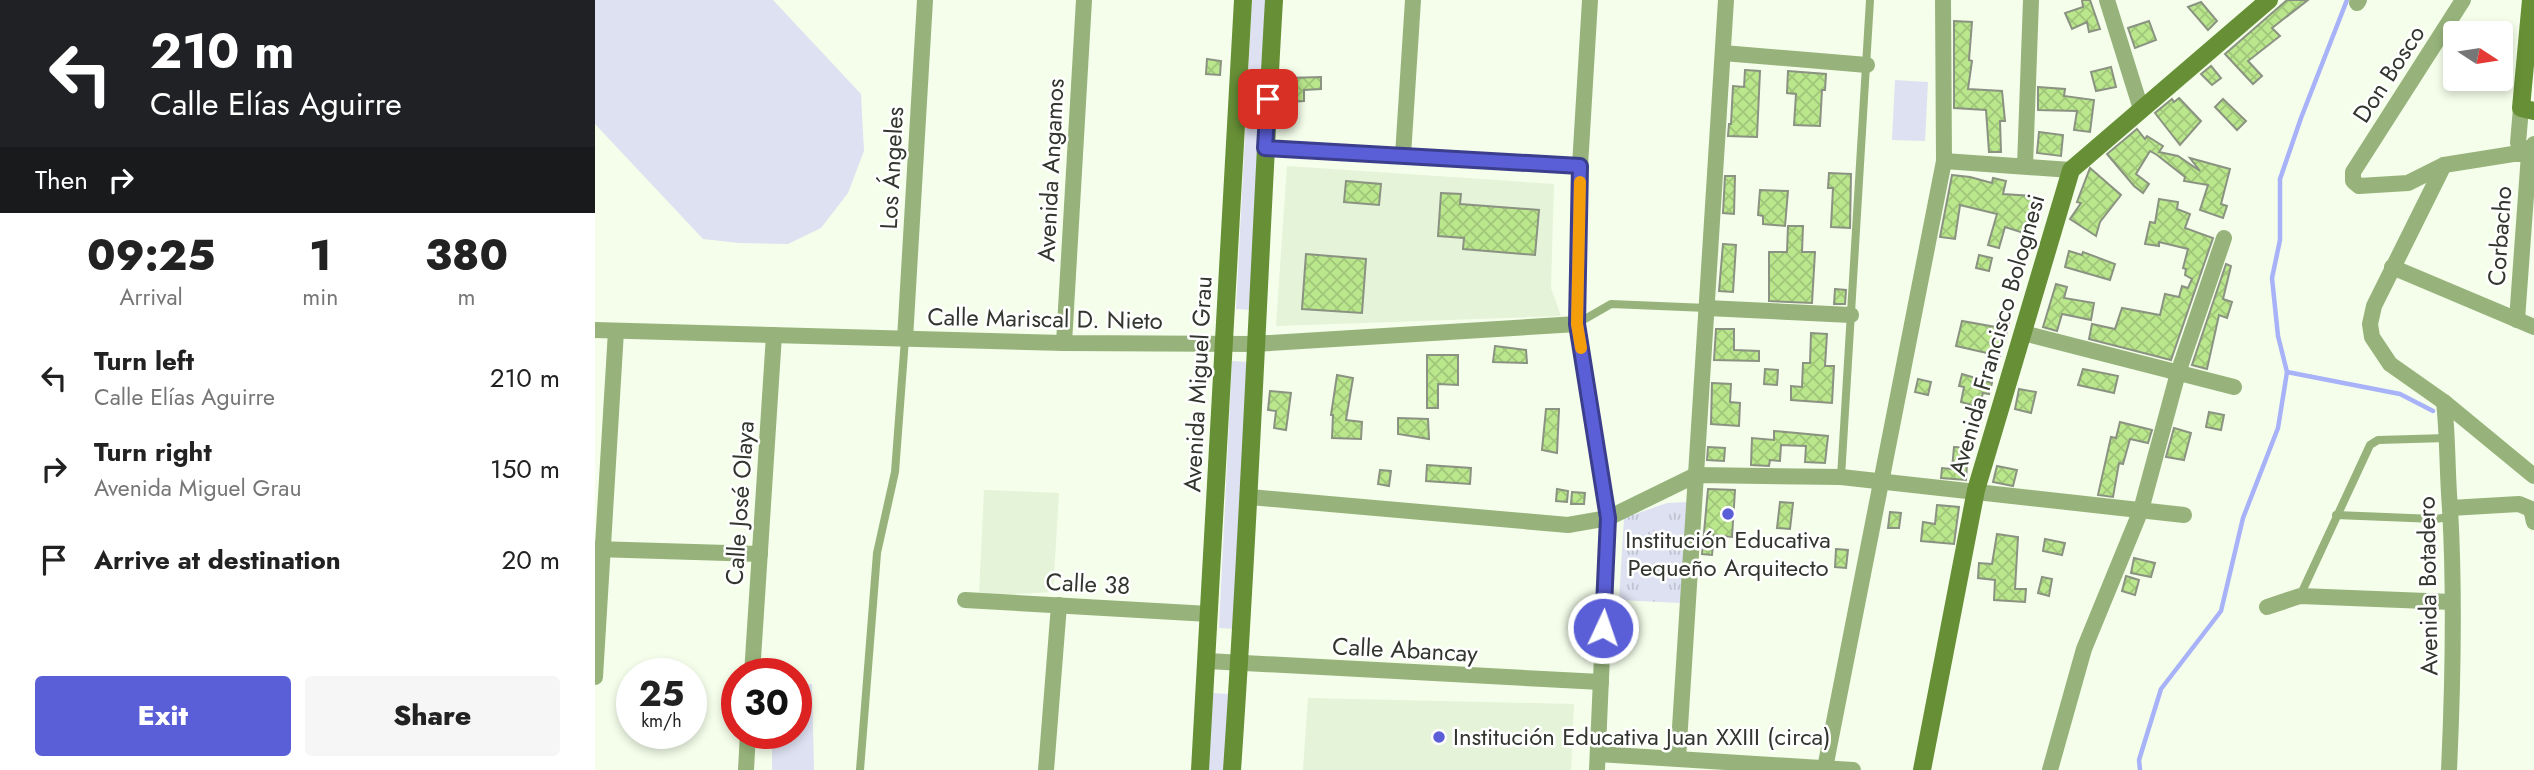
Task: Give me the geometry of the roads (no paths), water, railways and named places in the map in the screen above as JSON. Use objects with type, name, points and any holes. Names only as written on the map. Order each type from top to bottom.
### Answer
[{"type":"street","name":"Los Ángeles","points":[[905,339],[925,0]]},
{"type":"street","name":"Avenida Angamos","points":[[1064,343],[1084,0]]},
{"type":"street","name":"Avenida Miguel Grau","points":[[1200,770],[1243,0]]},
{"type":"street","points":[[1232,770],[1250,497],[1254,344],[1274,0]]},
{"type":"street","points":[[1403,155],[1413,0]]},
{"type":"street","points":[[1590,0],[1580,166],[1577,324],[1608,518],[1598,762],[1678,759],[1853,770]]},
{"type":"street","points":[[1678,759],[1726,0]]},
{"type":"street","points":[[1825,768],[1944,161],[1943,0]]},
{"type":"street","points":[[2025,166],[2031,0]]},
{"type":"street","points":[[2107,0],[2141,109]]},
{"type":"street","name":"Avenida Francisco Bolognesi","points":[[1922,770],[1976,490],[2071,170],[2269,0]]},
{"type":"street","name":"Don Bosco","points":[[2444,166],[2408,183],[2360,186],[2353,181],[2353,172],[2463,0]]},
{"type":"street","points":[[2531,0],[2527,110],[2518,143],[2531,149]]},
{"type":"street","points":[[1723,53],[1867,65]]},
{"type":"street","points":[[1265,148],[1580,166]]},
{"type":"street","points":[[2531,149],[2444,166],[2392,267],[2369,324],[2372,337],[2389,364],[2534,476]]},
{"type":"street","name":"Corbacho","points":[[2517,320],[2530,187],[2531,149]]},
{"type":"street","points":[[1944,161],[2071,170]]},
{"type":"street","points":[[2050,770],[2084,649],[2141,510],[2178,373],[2224,238]]},
{"type":"street","points":[[2392,267],[2534,327]]},
{"type":"street","points":[[1707,308],[1851,315]]},
{"type":"street","name":"Calle Mariscal D. Nieto","points":[[595,330],[1064,343],[1254,344],[1577,324]]},
{"type":"street","points":[[595,677],[599,549],[616,331]]},
{"type":"street","points":[[2023,333],[2234,387]]},
{"type":"street","name":"Calle José Olaya","points":[[753,658],[774,335]]},
{"type":"street","name":"Avenida Botadero","points":[[2444,404],[2450,513],[2453,674],[2449,770]]},
{"type":"street","points":[[1250,497],[1568,526],[1608,518],[1696,475],[1841,477],[2184,515]]},
{"type":"street","points":[[2450,513],[2519,504],[2531,509],[2534,522]]},
{"type":"street","points":[[599,549],[760,554]]},
{"type":"street","points":[[2267,607],[2300,596],[2452,602]]},
{"type":"street","name":"Calle 38","points":[[965,600],[1209,614]]},
{"type":"street","points":[[1046,770],[1059,605]]},
{"type":"street","name":"Calle Abancay","points":[[1207,661],[1601,682]]},
{"type":"street","points":[[746,770],[747,749]]},
{"type":"lane","points":[[1841,477],[1871,0]]},
{"type":"lane","points":[[1577,324],[1611,304],[1707,308]]},
{"type":"lane","points":[[860,770],[877,554],[895,472],[905,339]]},
{"type":"lane","points":[[2300,596],[2369,445],[2378,440],[2447,434]]},
{"type":"lane","points":[[2336,515],[2435,519],[2450,513]]},
{"type":"waterway","points":[[2140,770],[2139,760],[2161,689],[2221,611],[2243,518],[2278,428],[2287,372],[2278,336],[2272,278],[2280,240],[2280,179],[2347,0]]},
{"type":"waterway","points":[[2287,372],[2400,394],[2433,411]]},
{"type":"place","name":"Institución Educativa Pequeño Arquitecto","points":[[1728,514]]},
{"type":"place","name":"Institución Educativa Juan XXIII (circa)","points":[[1439,737]]}]
